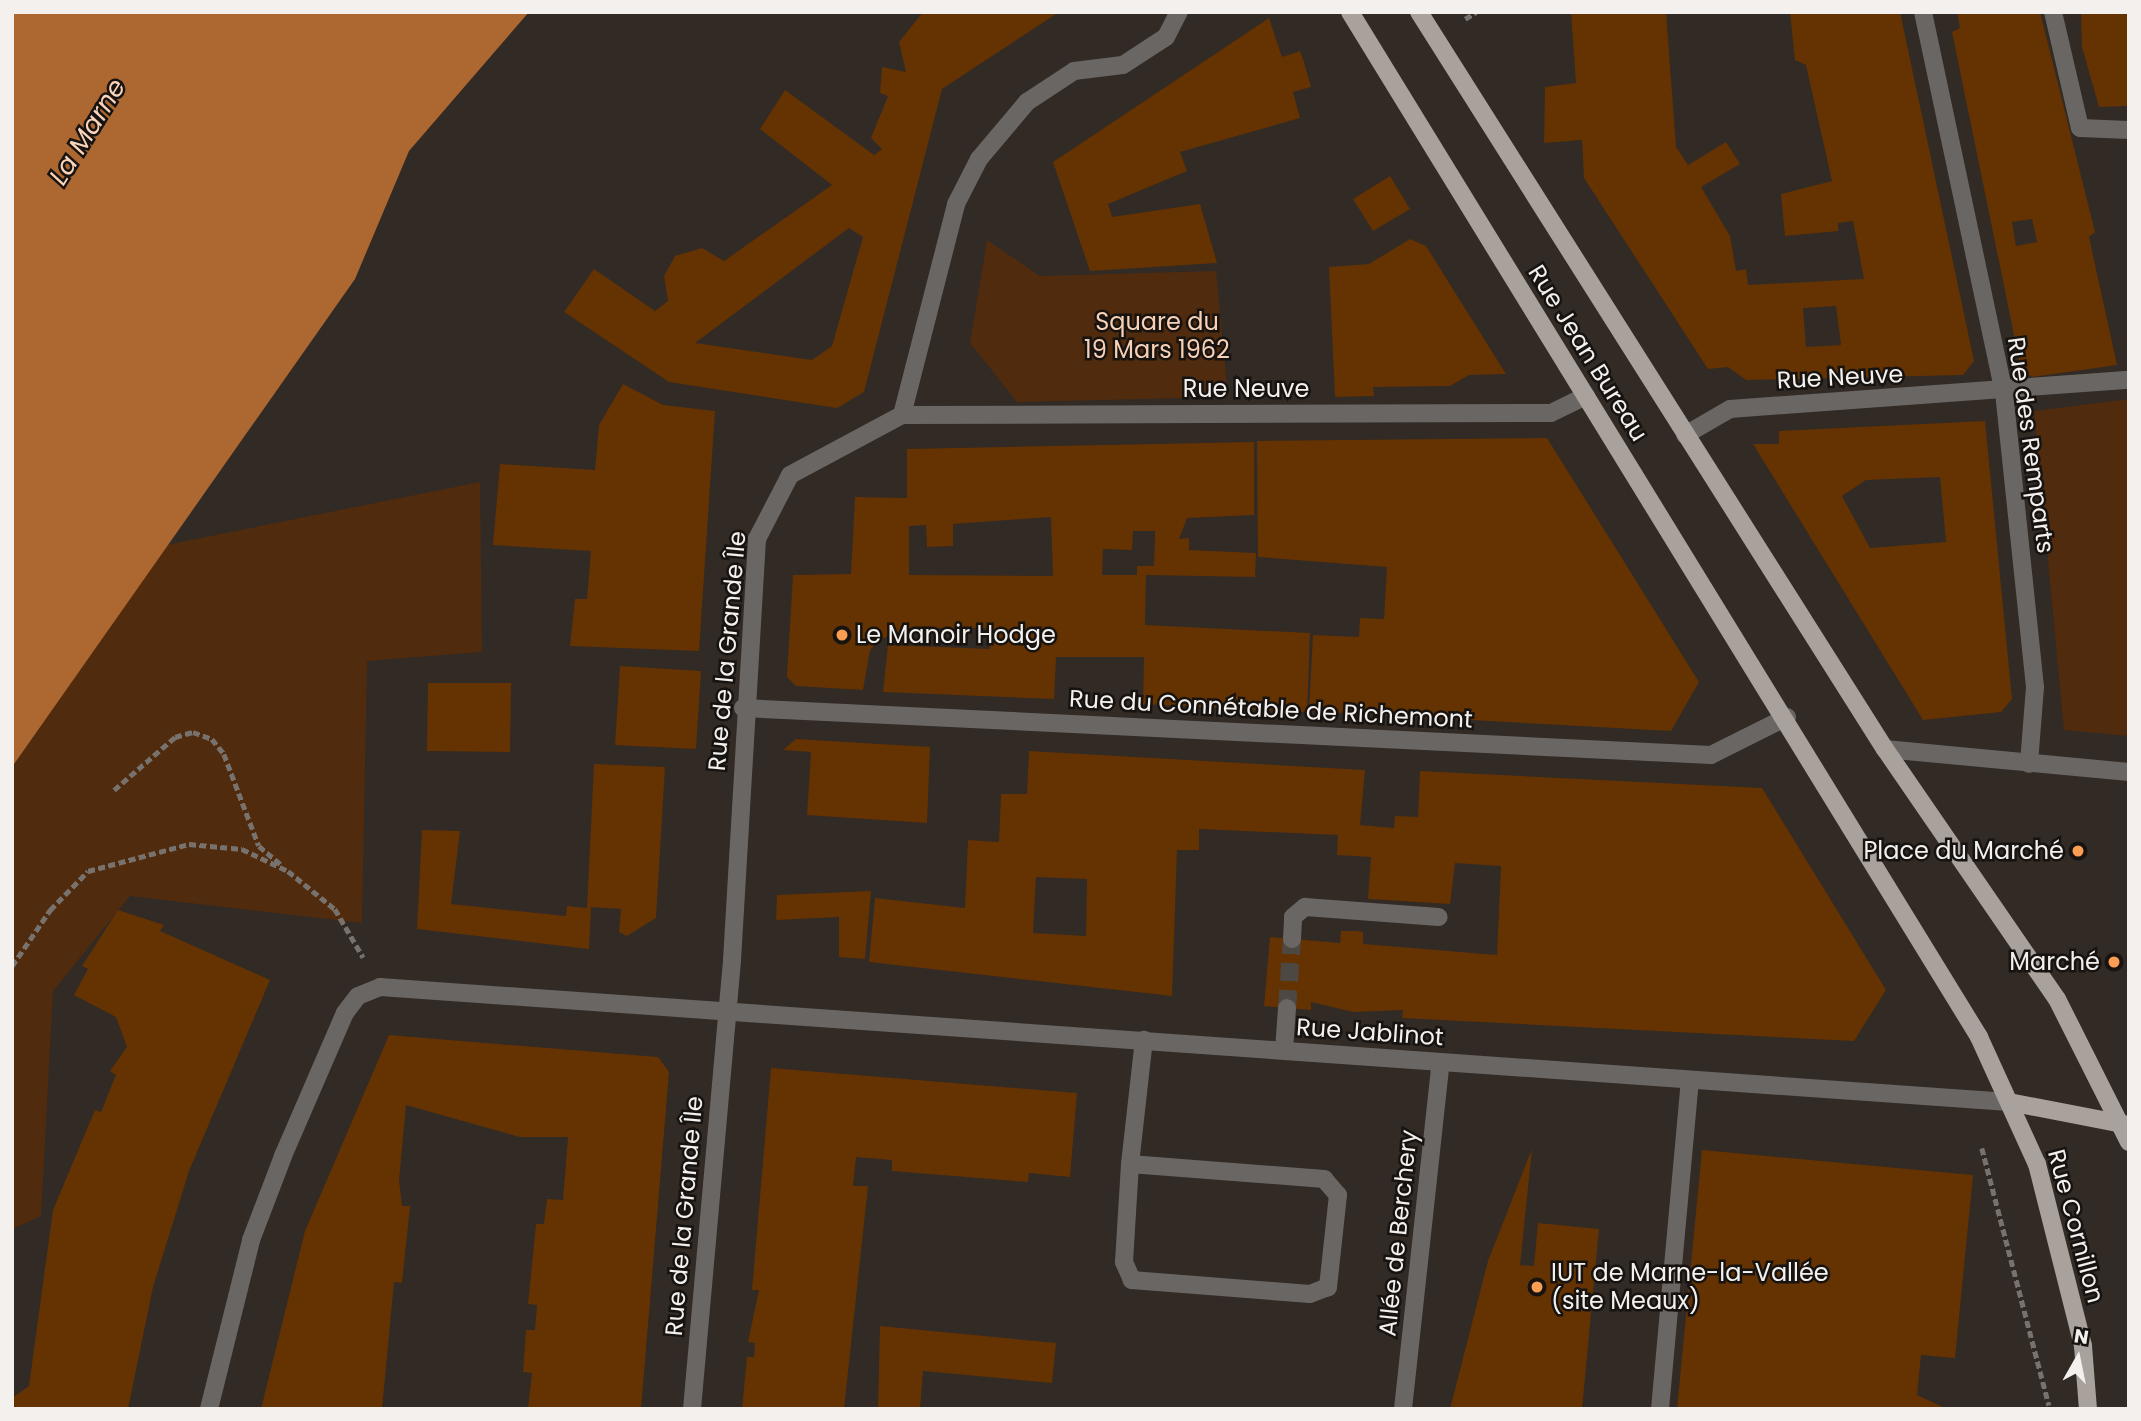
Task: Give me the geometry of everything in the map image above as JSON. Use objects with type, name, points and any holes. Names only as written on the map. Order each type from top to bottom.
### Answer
[{"type":"main road","name":"Rue Jean Bureau","points":[[1350,12],[1787,717],[1979,1037],[2009,1102]]},
{"type":"main road","points":[[1419,12],[1885,749],[2057,999],[2126,1125],[2129,1142]]},
{"type":"main road","points":[[2009,1102],[2126,1125]]},
{"type":"main road","name":"Rue Cornillon","points":[[2009,1102],[2037,1164],[2083,1346],[2088,1409]]},
{"type":"street","points":[[902,415],[956,204],[979,159],[1027,102],[1074,71],[1123,65],[1166,37],[1179,12]]},
{"type":"street","name":"Rue des Remparts","points":[[1923,12],[2004,392],[2035,687],[2029,764]]},
{"type":"street","points":[[2053,12],[2080,128],[2129,130]]},
{"type":"street","name":"Rue Neuve","points":[[1685,435],[1730,409],[2004,392],[2129,380]]},
{"type":"street","name":"Rue Neuve","points":[[902,415],[1551,413],[1586,396]]},
{"type":"street","name":"Rue de la Grande Île","points":[[692,1409],[727,1010],[743,708],[757,539],[769,507],[790,475],[902,415]]},
{"type":"street","name":"Rue du Connétable de Richemont","points":[[743,708],[1711,755],[1787,717]]},
{"type":"street","points":[[1885,749],[2129,772]]},
{"type":"street","points":[[1292,939],[1293,917],[1305,907],[1439,917]]},
{"type":"street","points":[[209,1409],[250,1240],[283,1156],[345,1013],[358,996],[380,986]]},
{"type":"street","name":"Rue Jablinot","points":[[380,986],[2009,1102]]},
{"type":"street","points":[[1284,1050],[1287,1008]]},
{"type":"street","points":[[1130,1164],[1324,1179],[1338,1195],[1328,1287],[1310,1294],[1132,1280],[1124,1262],[1130,1164],[1144,1040]]},
{"type":"street","name":"Allée de Berchery","points":[[1403,1409],[1441,1062]]},
{"type":"street","points":[[1660,1409],[1690,1080]]},
{"type":"path","points":[[114,790],[175,737],[193,732],[212,739],[224,754],[259,846],[335,909],[380,986]]},
{"type":"path","points":[[12,967],[50,910],[88,871],[189,844],[242,849],[288,870]]},
{"type":"path","points":[[1982,1148],[2050,1409]]},
{"type":"green space","name":"Square du 19 Mars 1962","points":[[987,240],[1040,276],[1216,271],[1228,397],[1017,402],[970,343]]},
{"type":"green space","points":[[2129,399],[2129,736],[2064,730],[2034,411]]},
{"type":"green space","points":[[480,482],[482,652],[367,661],[362,923],[130,896],[53,991],[41,1216],[12,1229],[12,767],[166,545]]},
{"type":"water","name":"La Marne","points":[[12,12],[529,12],[409,151],[355,279],[12,767]]},
{"type":"building","points":[[923,12],[1059,12],[942,89],[864,392],[837,408],[669,382],[564,312],[594,269],[655,311],[668,301],[664,276],[675,256],[702,248],[724,261],[832,185],[760,129],[785,90],[874,155],[882,149],[871,138],[888,96],[880,93],[882,67],[906,72],[899,42]],"holes":[[[849,228],[863,237],[832,346],[812,360],[695,343]]]},
{"type":"building","points":[[1571,12],[1666,12],[1676,147],[1688,165],[1726,142],[1740,164],[1701,187],[1730,236],[1736,271],[1746,269],[1748,285],[1864,279],[1853,221],[1838,223],[1838,231],[1785,236],[1781,194],[1832,181],[1806,65],[1795,60],[1790,12],[1900,12],[1974,361],[1963,375],[1746,380],[1728,367],[1708,369],[1584,178],[1582,140],[1544,143],[1545,87],[1576,83]],"holes":[[[1836,306],[1841,345],[1806,347],[1803,308]]]},
{"type":"building","points":[[1957,12],[2040,12],[2095,232],[2089,237],[2117,365],[2032,377],[2021,369],[1952,32],[1960,28]],"holes":[[[2032,219],[2037,242],[2016,246],[2012,222]]]},
{"type":"building","points":[[2081,12],[2129,12],[2129,106],[2099,107],[2082,47]]},
{"type":"building","points":[[1269,18],[1282,57],[1300,51],[1304,62],[1311,87],[1293,92],[1300,118],[1180,152],[1187,171],[1108,204],[1112,217],[1200,204],[1217,263],[1090,271],[1053,162]]},
{"type":"building","points":[[1390,176],[1410,209],[1373,231],[1353,199]]},
{"type":"building","points":[[1410,239],[1426,246],[1506,374],[1469,375],[1450,386],[1373,387],[1374,396],[1335,397],[1329,267],[1369,264]]},
{"type":"building","points":[[623,384],[663,405],[715,411],[699,651],[570,646],[575,599],[587,599],[591,551],[493,545],[500,464],[595,470],[599,425]]},
{"type":"building","points":[[1985,421],[2012,699],[2001,712],[1923,720],[1753,444],[1779,444],[1779,431]],"holes":[[[1940,477],[1946,542],[1870,548],[1842,496],[1866,480]]]},
{"type":"building","points":[[1547,438],[1699,682],[1671,731],[1309,711],[1313,635],[1359,637],[1360,618],[1384,619],[1387,567],[1258,557],[1257,441]]},
{"type":"building","points":[[1254,442],[1254,515],[1187,518],[1179,539],[1189,538],[1189,550],[1256,553],[1255,577],[1146,575],[1145,625],[1310,633],[1307,712],[1143,704],[1144,657],[1056,657],[1054,699],[883,692],[888,645],[990,649],[989,628],[909,628],[879,640],[870,650],[863,690],[796,686],[787,677],[793,575],[851,574],[855,497],[907,498],[907,449]],"holes":[[[1051,517],[1053,576],[909,575],[909,526],[926,525],[927,547],[953,546],[953,524]],[[1133,531],[1155,531],[1154,566],[1137,566],[1137,575],[1102,575],[1103,549],[1132,550]]]},
{"type":"building","points":[[620,666],[701,671],[696,749],[615,745]]},
{"type":"building","points":[[428,683],[511,683],[510,752],[427,751]]},
{"type":"building","points":[[796,739],[930,747],[927,823],[807,815],[811,752],[783,750]]},
{"type":"building","points":[[1029,751],[1365,770],[1360,825],[1394,828],[1395,816],[1418,817],[1420,771],[1762,788],[1886,990],[1854,1041],[1402,1018],[1403,1010],[1353,1012],[1311,1002],[1311,1010],[1264,1006],[1270,937],[1340,943],[1341,931],[1356,931],[1363,932],[1363,944],[1497,955],[1501,866],[1455,863],[1450,904],[1368,899],[1371,857],[1337,855],[1338,835],[1199,829],[1199,850],[1177,850],[1172,996],[869,962],[875,898],[965,908],[968,840],[999,842],[1001,794],[1027,794]],"holes":[[[1036,877],[1087,879],[1086,936],[1033,933]]]},
{"type":"building","points":[[594,764],[665,767],[656,918],[627,936],[619,932],[621,909],[591,907],[589,949],[417,929],[422,830],[460,831],[451,904],[566,916],[567,906],[587,908]]},
{"type":"building","points":[[871,891],[865,959],[839,957],[839,917],[776,920],[777,895]]},
{"type":"building","points":[[118,910],[164,925],[160,931],[270,980],[189,1171],[153,1287],[128,1409],[12,1409],[12,1398],[29,1386],[53,1210],[95,1110],[101,1112],[116,1075],[110,1071],[127,1047],[116,1017],[74,995],[88,969],[82,966]]},
{"type":"building","points":[[389,1035],[658,1057],[669,1072],[641,1409],[528,1409],[532,1373],[523,1372],[526,1330],[535,1330],[537,1305],[528,1304],[536,1224],[544,1224],[547,1199],[563,1200],[568,1137],[520,1137],[406,1105],[399,1180],[402,1206],[410,1206],[402,1283],[394,1282],[382,1409],[261,1409],[305,1231]]},
{"type":"building","points":[[771,1068],[1077,1093],[1070,1177],[1029,1173],[1028,1182],[892,1171],[892,1160],[856,1157],[853,1186],[868,1186],[844,1409],[742,1409],[747,1357],[754,1357],[755,1343],[748,1342],[759,1290],[752,1290]]},
{"type":"building","name":"IUT de Marne-la-Vallée (site Meaux)","points":[[1532,1149],[1520,1265],[1534,1266],[1538,1223],[1599,1229],[1582,1409],[1450,1409],[1488,1261]]},
{"type":"building","points":[[1702,1150],[1973,1175],[1955,1358],[1921,1355],[1917,1395],[1947,1409],[1677,1409]]},
{"type":"building","points":[[880,1326],[1056,1343],[1052,1383],[923,1371],[920,1409],[878,1409]]},
{"type":"tunnel","points":[[1287,1008],[1292,939]]},
{"type":"place","name":"Le Manoir Hodge","points":[[842,635]]},
{"type":"place","name":"Place du Marché","points":[[2078,851]]},
{"type":"place","name":"Marché","points":[[2114,962]]},
{"type":"place","name":"IUT de Marne-la-Vallée (site Meaux)","points":[[1537,1287]]}]
